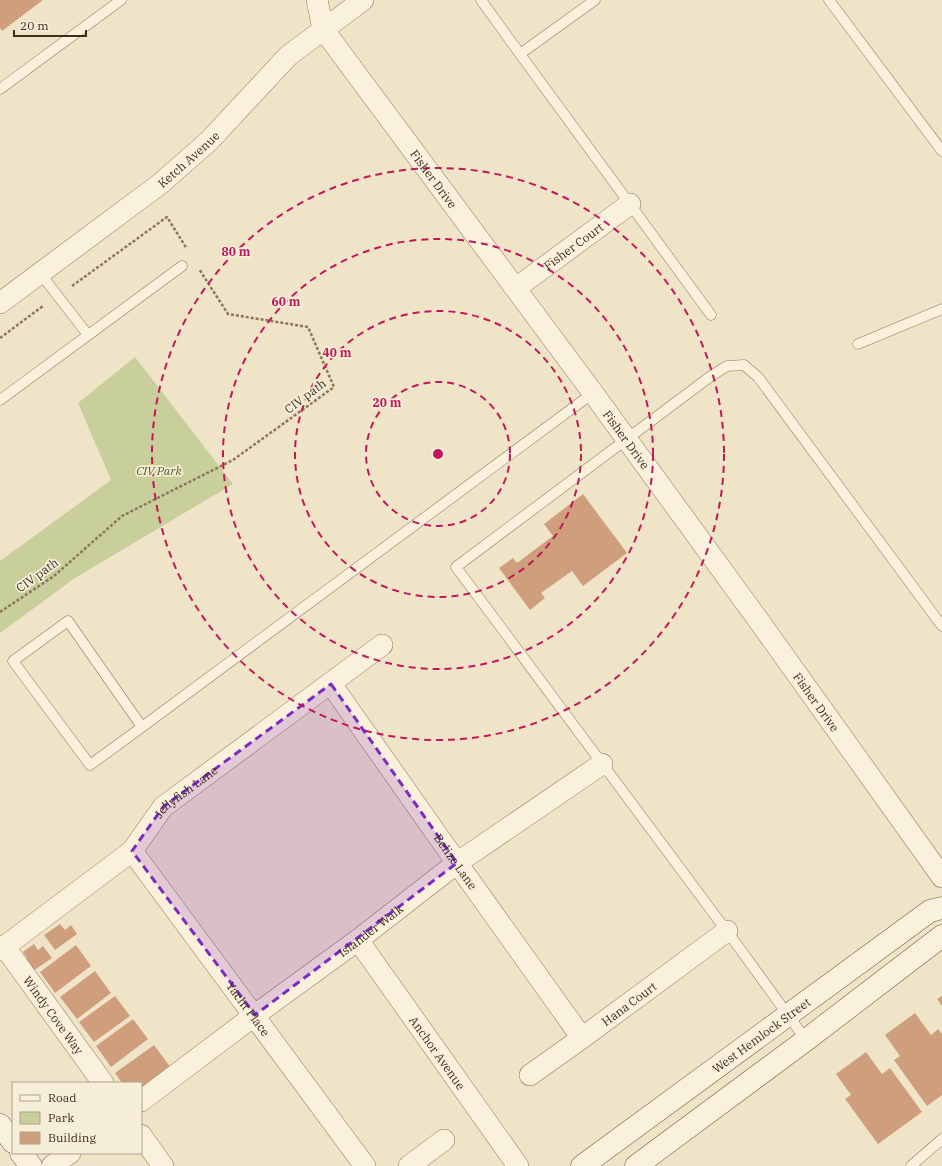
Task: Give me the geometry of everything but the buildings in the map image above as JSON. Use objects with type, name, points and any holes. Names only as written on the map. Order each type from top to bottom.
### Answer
[{"type":"street","name":"Fisher Drive","points":[[317,0],[323,29],[627,439],[942,877]]},
{"type":"street","name":"Ketch Avenue","points":[[0,303],[160,184],[209,141],[288,56],[363,0]]},
{"type":"street","name":"Fisher Court","points":[[516,288],[630,204]]},
{"type":"street","name":"Jellyfish Lane","points":[[2,948],[132,851],[163,807],[382,645]]},
{"type":"street","name":"Belize Lane","points":[[331,684],[456,863],[582,1038]]},
{"type":"street","name":"Islander Walk","points":[[142,1100],[254,1015],[358,940],[456,863],[602,764]]},
{"type":"street","name":"Yacht Place","points":[[132,851],[365,1166]]},
{"type":"street","name":"West Hemlock Street","points":[[582,1166],[930,911],[942,908]]},
{"type":"street","name":"Hana Court","points":[[530,1075],[727,931]]},
{"type":"street","points":[[636,1166],[806,1040],[942,936]]},
{"type":"street","name":"Anchor Avenue","points":[[358,940],[518,1166]]},
{"type":"street","name":"Windy Cove Way","points":[[2,948],[102,1082]]},
{"type":"street","points":[[0,1124],[12,1141]]},
{"type":"street","points":[[142,1136],[164,1166]]},
{"type":"street","points":[[409,1166],[444,1140]]},
{"type":"street","points":[[22,1154],[31,1166]]},
{"type":"street","points":[[52,1166],[69,1154]]},
{"type":"lane","points":[[0,90],[121,0]]},
{"type":"lane","points":[[481,0],[711,315]]},
{"type":"lane","points":[[520,54],[595,0]]},
{"type":"lane","points":[[830,0],[942,151]]},
{"type":"lane","points":[[0,400],[182,266]]},
{"type":"lane","points":[[40,273],[88,335]]},
{"type":"lane","points":[[858,344],[942,309]]},
{"type":"lane","points":[[806,1040],[727,931],[456,567],[705,381],[727,366],[744,365],[758,377],[942,626]]},
{"type":"lane","points":[[142,726],[68,621],[13,661],[90,766],[593,393]]},
{"type":"lane","points":[[911,1166],[942,1139]]},
{"type":"path","points":[[0,338],[167,217],[187,250]]},
{"type":"path","name":"CIV path","points":[[0,612],[54,576],[122,516],[233,460],[334,387],[308,327],[228,314],[195,263]]},
{"type":"highlighted area","points":[[331,684],[457,863],[255,1015],[132,851],[163,807]]},
{"type":"green space","name":"CIV Park","points":[[135,357],[233,484],[75,578],[0,633],[0,561],[111,480],[78,403]]}]
